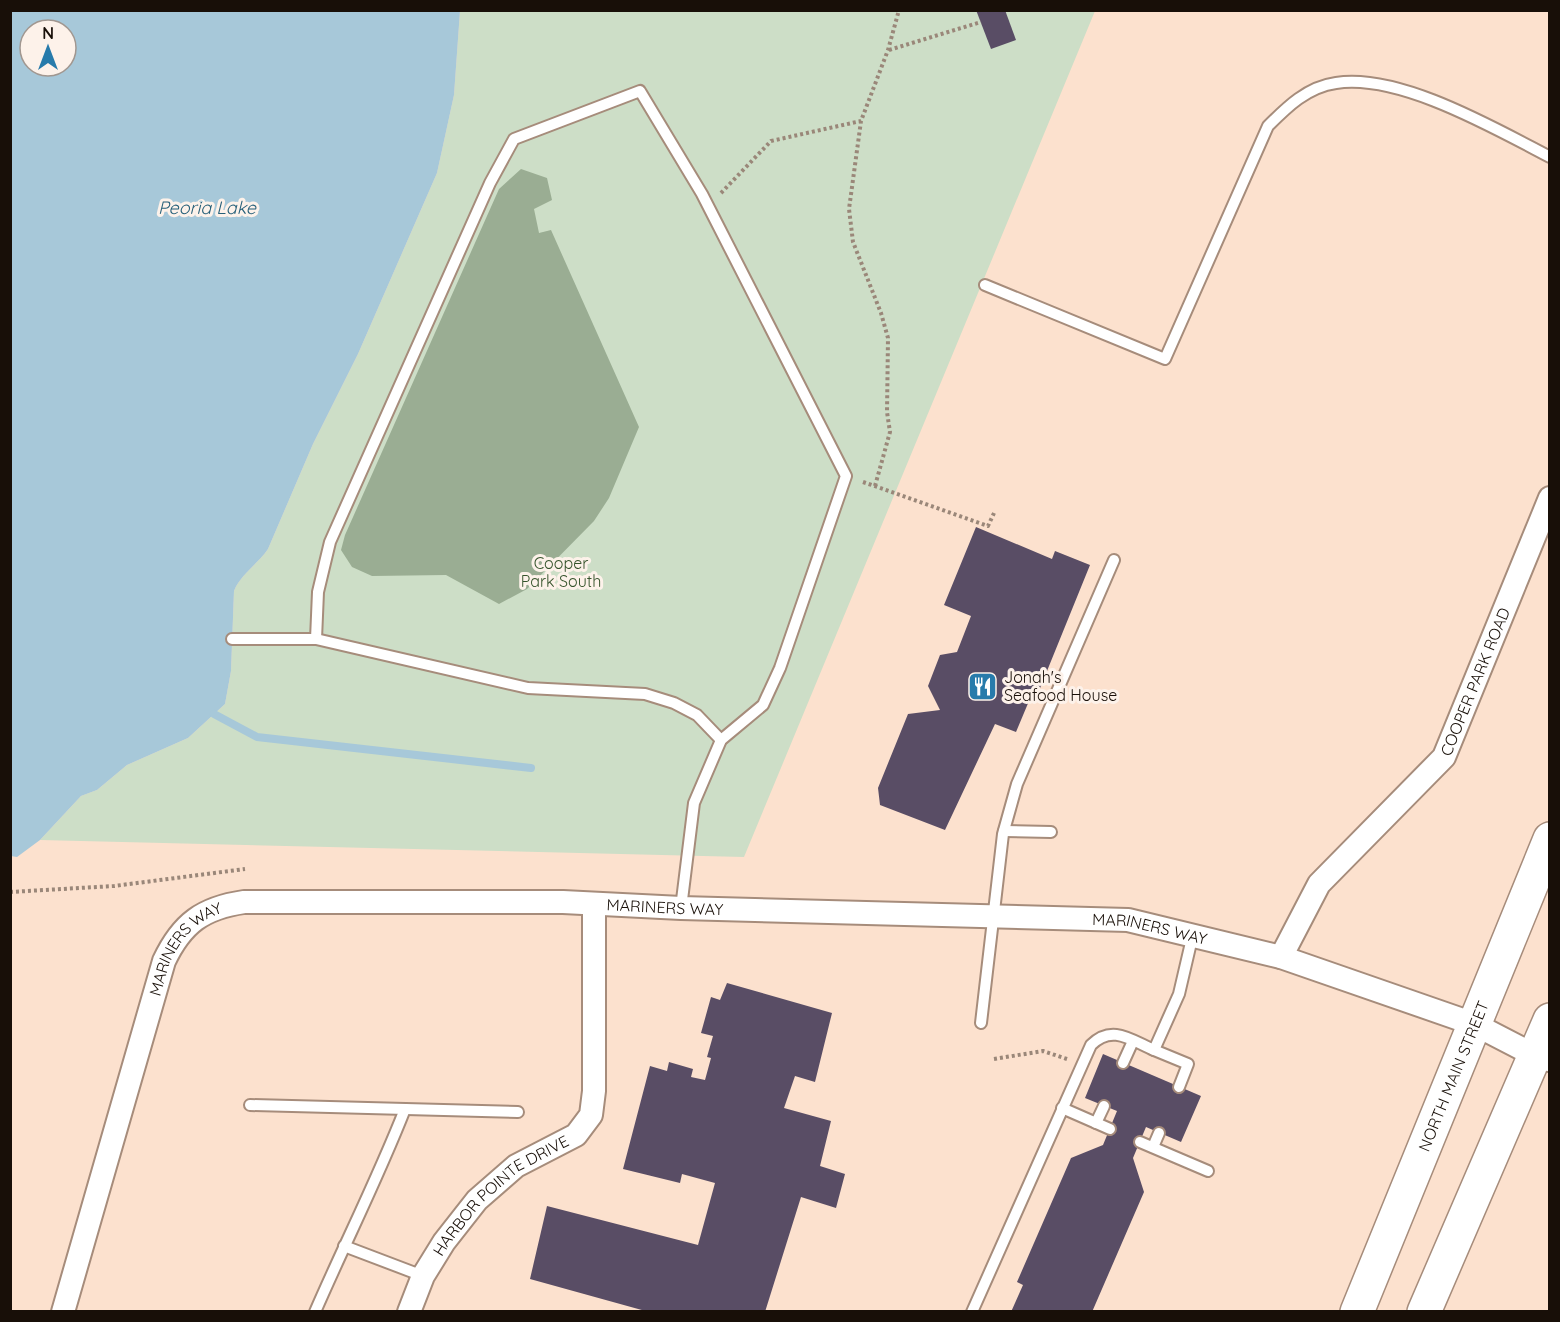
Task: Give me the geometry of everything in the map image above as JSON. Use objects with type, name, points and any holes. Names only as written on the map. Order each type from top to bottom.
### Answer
[{"type":"highway","name":"NORTH MAIN STREET","points":[[1357,1311],[1550,839]]},
{"type":"highway","points":[[1424,1311],[1542,1058],[1550,1020]]},
{"type":"street","name":"COOPER PARK ROAD","points":[[1281,957],[1319,884],[1444,757],[1550,498]]},
{"type":"street","name":"MARINERS WAY","points":[[63,1311],[164,961],[174,940],[195,918],[223,905],[244,902],[563,902],[681,908],[1128,920],[1281,957],[1474,1024],[1542,1058]]},
{"type":"street","name":"HARBOR POINTE DRIVE","points":[[409,1311],[423,1276],[444,1242],[477,1200],[516,1166],[576,1135],[591,1115],[594,1091],[594,905]]},
{"type":"lane","points":[[986,285],[1165,359],[1268,126],[1298,97],[1336,83],[1390,85],[1472,117],[1550,157]]},
{"type":"lane","points":[[316,639],[318,592],[330,542],[490,183],[514,139],[640,91],[708,206],[846,476],[780,668],[763,705],[721,740],[694,803],[681,908]]},
{"type":"lane","points":[[981,1023],[992,915],[1004,831],[1017,784],[1114,560]]},
{"type":"lane","points":[[232,639],[316,639],[528,688],[645,694],[674,703],[697,715],[721,740]]},
{"type":"lane","points":[[1004,831],[1052,832]]},
{"type":"lane","points":[[1154,1050],[1179,994],[1193,934]]},
{"type":"lane","points":[[972,1311],[1091,1045],[1100,1035],[1114,1033],[1188,1064],[1179,1087]]},
{"type":"lane","points":[[1123,1063],[1133,1041]]},
{"type":"lane","points":[[250,1105],[519,1112]]},
{"type":"lane","points":[[1096,1123],[1104,1106]]},
{"type":"lane","points":[[1062,1108],[1110,1129]]},
{"type":"lane","points":[[315,1311],[368,1199],[405,1109]]},
{"type":"lane","points":[[1153,1147],[1159,1133]]},
{"type":"lane","points":[[1140,1142],[1208,1171]]},
{"type":"lane","points":[[344,1246],[423,1276]]},
{"type":"path","points":[[875,486],[890,432],[887,412],[888,338],[881,313],[853,242],[849,199],[861,121],[888,50],[899,10]]},
{"type":"path","points":[[888,50],[981,22]]},
{"type":"path","points":[[708,206],[771,141],[861,121]]},
{"type":"path","points":[[846,476],[988,526],[994,513]]},
{"type":"path","points":[[10,892],[114,886],[246,869]]},
{"type":"path","points":[[994,1059],[1043,1051],[1064,1058]]},
{"type":"green space","name":"Cooper Park South","points":[[460,11],[1095,11],[744,857],[40,840],[81,796],[97,790],[127,765],[188,738],[225,704],[231,671],[234,591],[268,549],[313,444],[358,354],[437,173],[454,95]]},
{"type":"green space","points":[[521,169],[547,178],[552,200],[534,209],[539,233],[551,230],[639,427],[609,498],[594,521],[527,589],[499,604],[446,575],[372,576],[352,567],[341,550],[345,535],[499,189]]},
{"type":"water","name":"Peoria Lake","points":[[11,11],[460,11],[454,95],[437,173],[358,354],[313,444],[268,549],[234,591],[231,671],[225,704],[188,738],[127,765],[97,790],[81,796],[40,840],[17,857],[11,856]]},
{"type":"building","points":[[976,10],[1005,10],[1016,40],[991,49]]},
{"type":"building","points":[[976,527],[1052,559],[1055,551],[1090,565],[1034,703],[1029,701],[1016,732],[995,724],[945,830],[880,805],[878,788],[908,714],[940,710],[928,686],[940,655],[957,652],[971,616],[944,605]]},
{"type":"building","points":[[727,983],[832,1013],[815,1082],[795,1076],[784,1108],[831,1121],[820,1166],[845,1174],[836,1208],[801,1197],[765,1312],[649,1312],[530,1279],[547,1206],[698,1245],[715,1183],[682,1174],[680,1183],[623,1169],[650,1066],[667,1071],[669,1062],[693,1069],[691,1077],[705,1080],[711,1058],[707,1057],[713,1036],[701,1033],[711,997],[720,1000]]},
{"type":"building","points":[[1103,1054],[1201,1096],[1181,1142],[1146,1127],[1133,1158],[1144,1192],[1092,1312],[1011,1312],[1023,1285],[1017,1282],[1071,1158],[1103,1145],[1117,1111],[1085,1098]]},
{"type":"waterway","points":[[214,714],[257,737],[531,768]]},
{"type":"place","name":"Jonah's Seafood House","points":[[983,686]]}]
